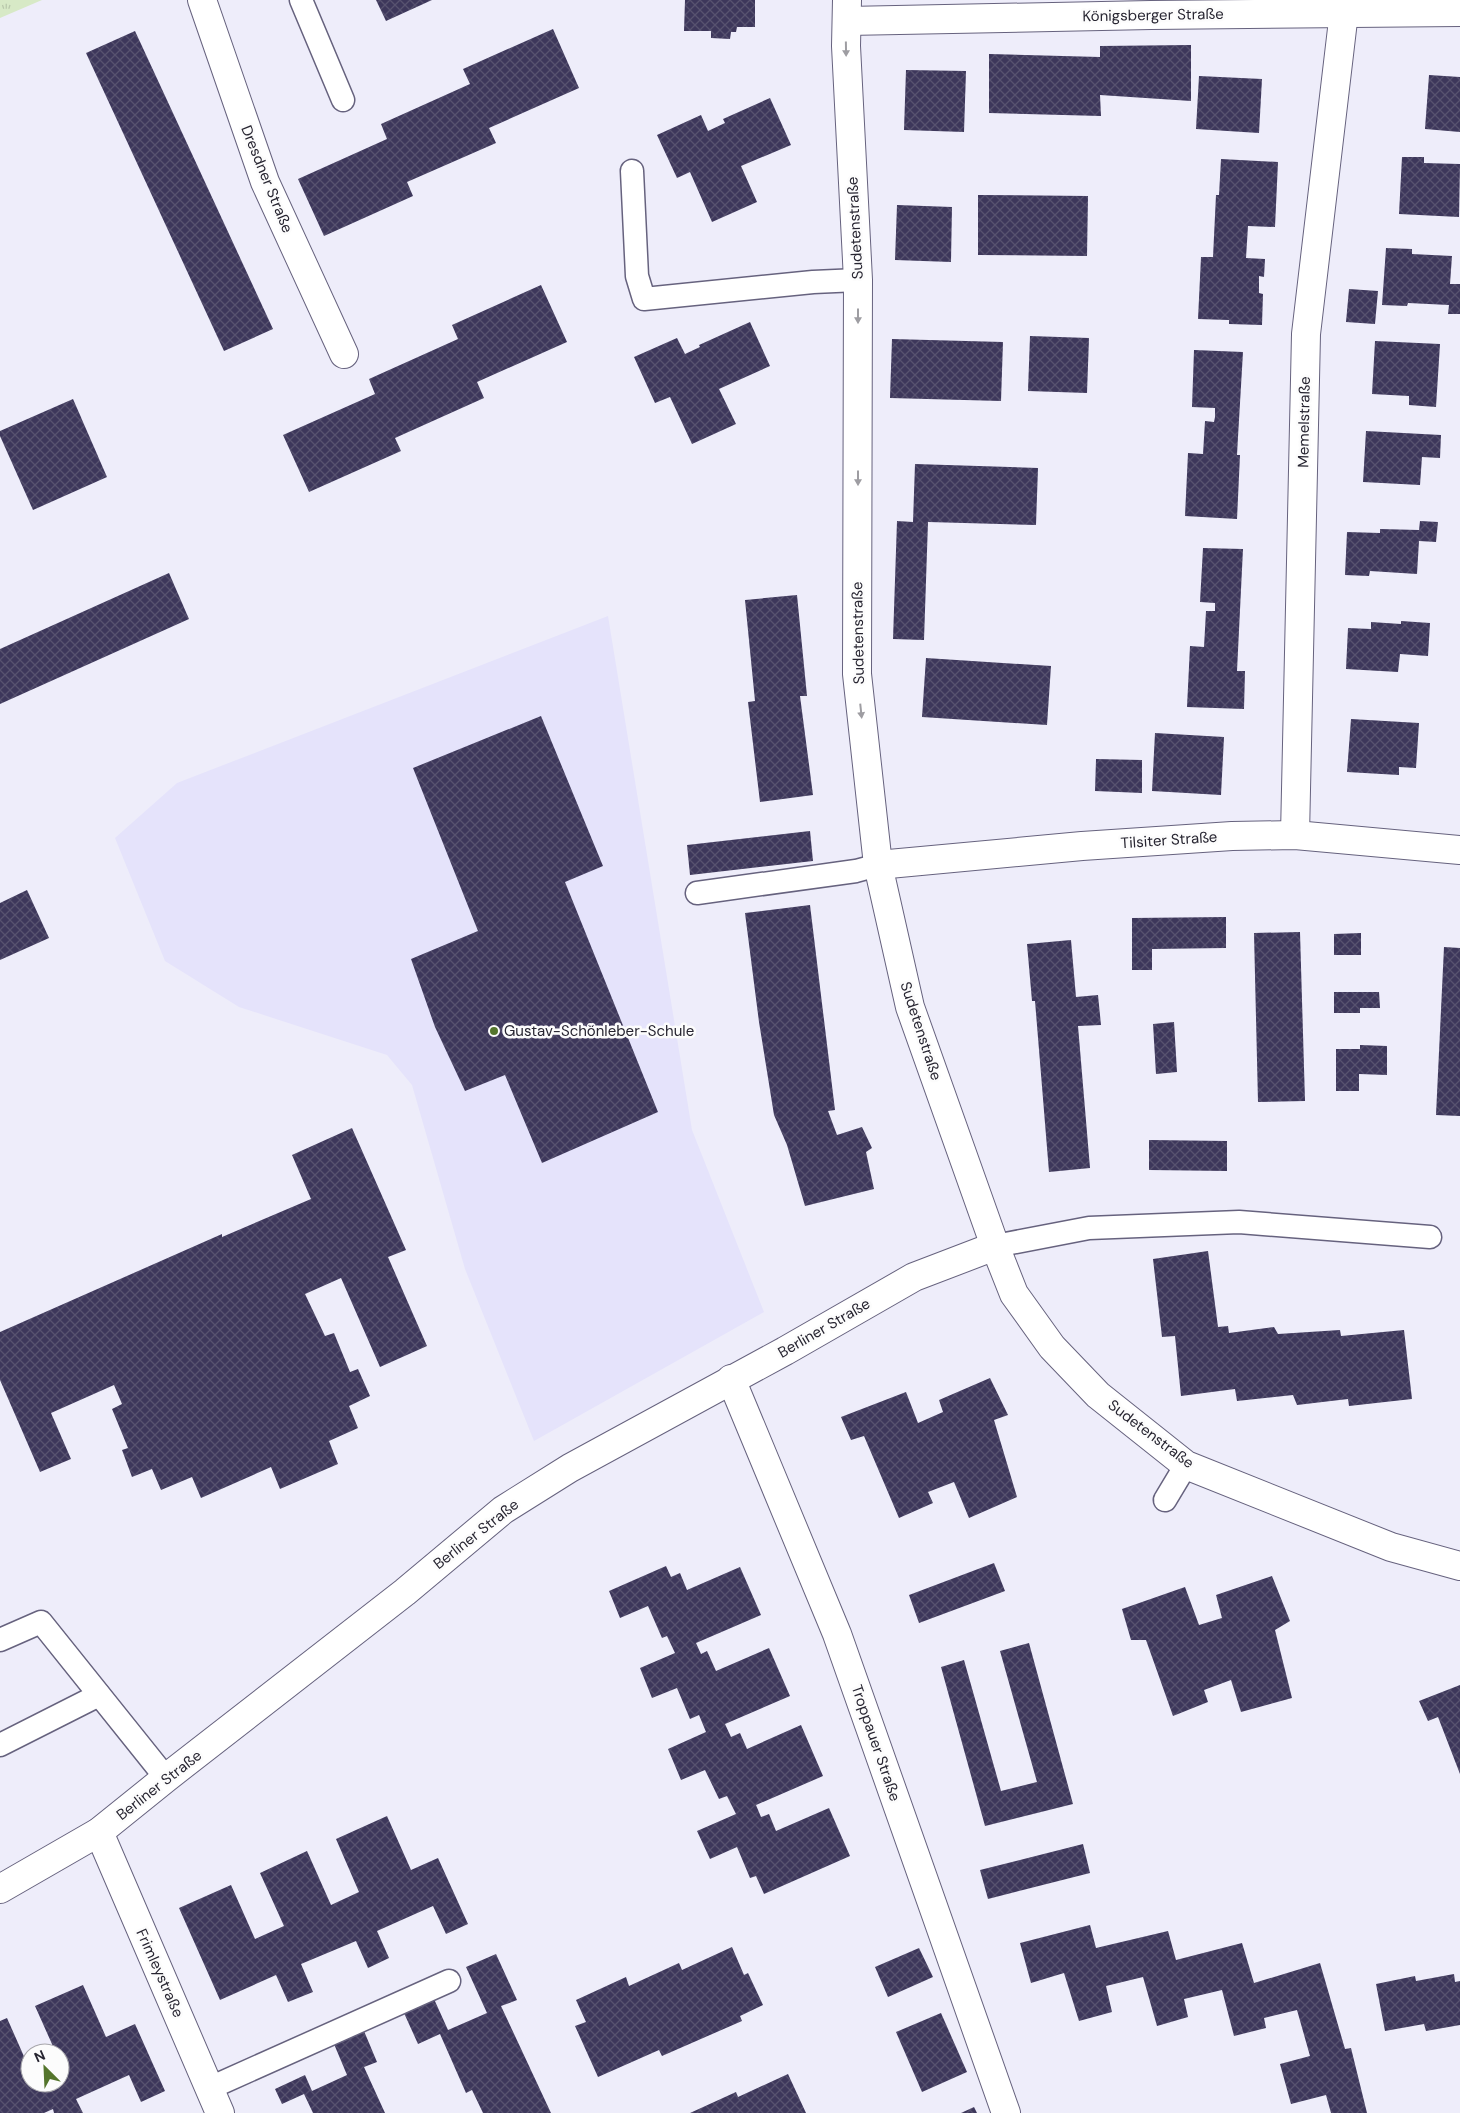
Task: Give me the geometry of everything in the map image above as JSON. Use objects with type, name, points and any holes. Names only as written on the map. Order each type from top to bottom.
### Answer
[{"type":"street","name":"Dresdner Straße","points":[[202,0],[265,182],[344,354]]},
{"type":"street","name":"Königsberger Straße","points":[[847,10],[1150,7],[1344,12],[1376,7],[1460,12]]},
{"type":"street","name":"Sudetenstraße","points":[[847,10],[846,46],[858,280],[858,674],[878,865],[910,1007],[995,1246],[1014,1294],[1052,1347],[1098,1395],[1186,1465],[1391,1547],[1460,1566]]},
{"type":"street","name":"Memelstraße","points":[[1295,835],[1306,334],[1344,12]]},
{"type":"street","name":"Tilsiter Straße","points":[[878,865],[1082,846],[1232,836],[1295,835],[1460,850]]},
{"type":"street","name":"Berliner Straße","points":[[0,1888],[99,1832],[399,1596],[503,1510],[570,1468],[785,1351],[914,1277],[995,1246]]},
{"type":"street","name":"Troppauer Straße","points":[[731,1379],[837,1634],[1006,2113]]},
{"type":"street","name":"Frimleystraße","points":[[99,1832],[214,2105]]},
{"type":"lane","points":[[301,0],[343,100]]},
{"type":"lane","points":[[632,171],[638,276],[644,299],[813,282],[858,280]]},
{"type":"lane","points":[[697,893],[856,871],[878,865]]},
{"type":"lane","points":[[995,1246],[1089,1228],[1239,1222],[1430,1237]]},
{"type":"lane","points":[[1165,1500],[1186,1465]]},
{"type":"lane","points":[[0,1640],[41,1622],[166,1778]]},
{"type":"lane","points":[[0,1745],[99,1695]]},
{"type":"lane","points":[[214,2105],[449,1981]]},
{"type":"shaded area","name":"Gustav-Schönleber-Schule","points":[[608,616],[692,1130],[764,1312],[534,1441],[465,1269],[412,1085],[387,1055],[239,1007],[165,961],[115,838],[177,783]]},
{"type":"green space","points":[[0,0],[42,0],[0,18]]},
{"type":"building","points":[[376,0],[432,0],[386,21]]},
{"type":"building","points":[[685,0],[755,0],[755,27],[737,27],[736,32],[731,32],[730,39],[711,38],[711,31],[684,31]]},
{"type":"building","points":[[553,29],[579,88],[489,128],[496,143],[407,182],[413,196],[324,236],[298,179],[387,139],[381,124],[470,84],[463,69]]},
{"type":"building","points":[[135,31],[273,329],[224,351],[86,53]]},
{"type":"building","points":[[1191,45],[1191,101],[1100,95],[1101,116],[989,113],[989,54],[1100,57],[1100,46]]},
{"type":"building","points":[[906,70],[966,71],[964,132],[904,130]]},
{"type":"building","points":[[1429,75],[1460,77],[1460,132],[1425,129]]},
{"type":"building","points":[[1199,76],[1262,79],[1259,133],[1196,129]]},
{"type":"building","points":[[770,98],[791,145],[741,166],[757,202],[712,222],[690,172],[677,178],[657,135],[701,115],[708,131],[725,123],[723,119]]},
{"type":"building","points":[[1402,157],[1424,157],[1424,163],[1460,164],[1459,217],[1399,214]]},
{"type":"building","points":[[1221,159],[1278,162],[1275,227],[1248,226],[1246,258],[1265,259],[1264,277],[1259,276],[1259,293],[1263,294],[1262,325],[1229,324],[1229,320],[1198,319],[1201,257],[1213,257],[1216,195],[1219,195]]},
{"type":"building","points":[[978,195],[1088,196],[1087,256],[978,255]]},
{"type":"building","points":[[897,205],[952,207],[951,262],[895,260]]},
{"type":"building","points":[[1386,248],[1412,249],[1412,254],[1452,256],[1450,284],[1460,284],[1460,314],[1448,314],[1449,305],[1408,303],[1407,306],[1382,305]]},
{"type":"building","points":[[541,285],[567,342],[477,382],[484,398],[395,438],[401,451],[309,492],[283,435],[375,394],[369,379],[458,339],[452,325]]},
{"type":"building","points":[[1349,289],[1378,291],[1375,324],[1346,322]]},
{"type":"building","points":[[750,322],[770,366],[719,389],[736,424],[692,444],[670,397],[655,403],[634,357],[677,338],[685,354],[700,347],[699,345]]},
{"type":"building","points":[[1030,336],[1089,338],[1087,393],[1028,391]]},
{"type":"building","points":[[892,339],[1003,342],[1001,401],[890,398]]},
{"type":"building","points":[[1375,341],[1440,344],[1436,407],[1409,405],[1409,396],[1372,394]]},
{"type":"building","points":[[1194,350],[1243,352],[1237,455],[1240,455],[1237,519],[1185,516],[1188,453],[1203,454],[1205,421],[1214,422],[1215,417],[1215,408],[1192,407]]},
{"type":"building","points":[[73,399],[107,477],[33,510],[0,436],[0,431]]},
{"type":"building","points":[[1366,431],[1441,435],[1440,458],[1422,457],[1420,485],[1363,482]]},
{"type":"building","points":[[915,464],[1038,468],[1036,525],[928,522],[924,640],[893,639],[897,521],[913,522]]},
{"type":"building","points":[[1420,521],[1438,522],[1436,542],[1419,541],[1417,574],[1370,571],[1369,576],[1345,575],[1347,532],[1380,533],[1380,529],[1419,530]]},
{"type":"building","points":[[1203,548],[1243,549],[1237,671],[1245,671],[1244,709],[1187,707],[1190,646],[1204,647],[1206,611],[1215,611],[1215,603],[1200,602]]},
{"type":"building","points":[[169,573],[189,619],[0,704],[0,649]]},
{"type":"building","points":[[797,595],[807,696],[800,696],[813,795],[760,802],[748,702],[755,701],[745,600]]},
{"type":"building","points":[[1401,621],[1430,623],[1428,656],[1400,654],[1398,672],[1346,669],[1348,628],[1371,629],[1371,622],[1401,624]]},
{"type":"building","points":[[926,658],[1051,666],[1047,725],[922,717]]},
{"type":"building","name":"Gustav-Schönleber-Schule","points":[[541,716],[603,866],[565,882],[658,1112],[542,1163],[505,1075],[465,1091],[435,1027],[411,959],[478,931],[413,768]]},
{"type":"building","points":[[1351,719],[1419,723],[1416,768],[1399,767],[1399,775],[1347,772]]},
{"type":"building","points":[[1155,733],[1224,737],[1221,795],[1152,791]]},
{"type":"building","points":[[1096,759],[1142,760],[1142,793],[1095,791]]},
{"type":"building","points":[[810,831],[813,861],[690,875],[687,845]]},
{"type":"building","points":[[27,890],[49,938],[0,960],[0,903]]},
{"type":"building","points":[[810,905],[835,1110],[828,1111],[837,1135],[862,1127],[872,1148],[866,1152],[874,1189],[805,1206],[787,1145],[774,1115],[759,1022],[745,913]]},
{"type":"building","points":[[1226,917],[1226,948],[1152,949],[1152,970],[1132,970],[1132,918]]},
{"type":"building","points":[[1300,932],[1305,1101],[1258,1102],[1254,933]]},
{"type":"building","points":[[1361,933],[1361,955],[1334,955],[1334,934]]},
{"type":"building","points":[[1071,940],[1076,997],[1098,995],[1101,1025],[1078,1026],[1090,1168],[1049,1172],[1035,1001],[1032,1001],[1027,944]]},
{"type":"building","points":[[1444,947],[1460,948],[1460,1116],[1436,1115]]},
{"type":"building","points":[[1334,992],[1379,992],[1380,1008],[1360,1008],[1360,1013],[1334,1013]]},
{"type":"building","points":[[1174,1022],[1177,1072],[1156,1074],[1153,1024]]},
{"type":"building","points":[[1360,1045],[1387,1046],[1387,1075],[1359,1074],[1359,1091],[1336,1091],[1336,1049],[1360,1049]]},
{"type":"building","points":[[352,1128],[406,1250],[388,1257],[427,1346],[380,1367],[341,1278],[305,1294],[325,1336],[334,1333],[350,1372],[358,1369],[370,1396],[349,1406],[358,1428],[329,1441],[338,1464],[280,1489],[271,1467],[201,1498],[192,1477],[161,1490],[152,1469],[132,1477],[122,1450],[128,1448],[112,1409],[122,1404],[114,1385],[51,1413],[71,1459],[40,1472],[0,1380],[0,1332],[222,1234],[222,1237],[311,1199],[292,1155]]},
{"type":"building","points":[[1149,1140],[1227,1141],[1227,1171],[1149,1170]]},
{"type":"building","points":[[1208,1251],[1218,1327],[1228,1326],[1229,1333],[1274,1327],[1278,1334],[1340,1330],[1341,1336],[1404,1330],[1412,1399],[1349,1406],[1348,1399],[1297,1405],[1293,1395],[1237,1401],[1235,1389],[1181,1396],[1175,1336],[1162,1337],[1153,1259]]},
{"type":"building","points":[[990,1378],[1008,1415],[994,1420],[1017,1497],[969,1518],[954,1482],[928,1492],[933,1503],[899,1518],[864,1436],[851,1440],[841,1417],[906,1392],[918,1423],[943,1412],[939,1400]]},
{"type":"building","points":[[994,1563],[1005,1591],[919,1623],[909,1595]]},
{"type":"building","points":[[666,1566],[671,1577],[680,1573],[687,1590],[740,1567],[761,1615],[696,1643],[701,1654],[707,1651],[716,1671],[769,1648],[790,1696],[725,1724],[731,1737],[740,1733],[747,1749],[801,1725],[823,1776],[756,1805],[761,1817],[769,1814],[776,1831],[829,1808],[850,1856],[764,1894],[756,1876],[750,1878],[737,1847],[710,1859],[697,1831],[736,1814],[727,1796],[719,1799],[705,1770],[681,1780],[668,1749],[706,1732],[699,1715],[690,1719],[677,1688],[652,1698],[640,1668],[675,1653],[667,1636],[662,1638],[648,1606],[620,1618],[609,1591]]},
{"type":"building","points":[[1272,1576],[1290,1621],[1275,1630],[1292,1698],[1241,1712],[1231,1680],[1204,1690],[1208,1702],[1173,1716],[1146,1640],[1131,1640],[1122,1609],[1185,1587],[1199,1625],[1222,1618],[1216,1595]]},
{"type":"building","points":[[1029,1643],[1073,1804],[985,1826],[941,1667],[964,1660],[1001,1791],[1037,1782],[1000,1651]]},
{"type":"building","points":[[1460,1685],[1460,1774],[1438,1717],[1428,1721],[1419,1701]]},
{"type":"building","points":[[387,1816],[411,1870],[438,1858],[468,1924],[446,1934],[433,1906],[377,1931],[389,1958],[368,1968],[356,1941],[301,1964],[313,1992],[288,2002],[276,1975],[220,2000],[179,1908],[231,1885],[255,1939],[284,1926],[260,1873],[307,1851],[331,1905],[359,1892],[336,1839]]},
{"type":"building","points":[[1083,1844],[1090,1873],[988,1899],[980,1870]]},
{"type":"building","points":[[1090,1925],[1096,1948],[1168,1931],[1176,1960],[1242,1943],[1254,1983],[1320,1963],[1345,2049],[1351,2048],[1367,2113],[1331,2113],[1326,2095],[1291,2104],[1280,2064],[1310,2056],[1297,2010],[1264,2018],[1266,2028],[1234,2036],[1222,1990],[1184,1999],[1188,2017],[1157,2026],[1143,1977],[1106,1986],[1112,2012],[1079,2021],[1064,1973],[1031,1983],[1020,1943]]},
{"type":"building","points":[[732,1947],[744,1975],[748,1973],[763,2005],[740,2016],[742,2021],[662,2056],[659,2050],[598,2077],[575,2026],[586,2022],[576,2000],[626,1977],[629,1986],[679,1963],[682,1970]]},
{"type":"building","points":[[919,1948],[933,1977],[888,1997],[875,1967]]},
{"type":"building","points":[[496,1954],[517,2000],[501,2006],[551,2113],[483,2113],[472,2090],[466,2093],[440,2034],[418,2044],[404,2013],[434,1999],[448,2030],[487,2013],[466,1967]]},
{"type":"building","points":[[1454,1974],[1455,1982],[1460,1981],[1460,2025],[1426,2031],[1424,2024],[1385,2031],[1376,1984],[1415,1976],[1416,1981]]},
{"type":"building","points":[[83,1985],[106,2037],[135,2024],[165,2091],[141,2102],[129,2075],[76,2099],[83,2113],[54,2113],[53,2109],[44,2113],[0,2113],[0,2021],[7,2018],[20,2047],[20,2093],[70,2093],[70,2043],[52,2043],[35,2006]]},
{"type":"building","points":[[941,2013],[967,2072],[922,2092],[896,2032]]},
{"type":"building","points":[[364,2031],[377,2062],[364,2067],[385,2113],[313,2113],[304,2094],[282,2104],[275,2089],[305,2075],[312,2091],[347,2075],[334,2044]]},
{"type":"building","points":[[788,2074],[806,2113],[690,2113],[736,2092],[738,2097]]},
{"type":"building","points":[[974,2107],[977,2113],[961,2113]]},
{"type":"place","name":"Gustav-Schönleber-Schule","points":[[494,1031]]}]
